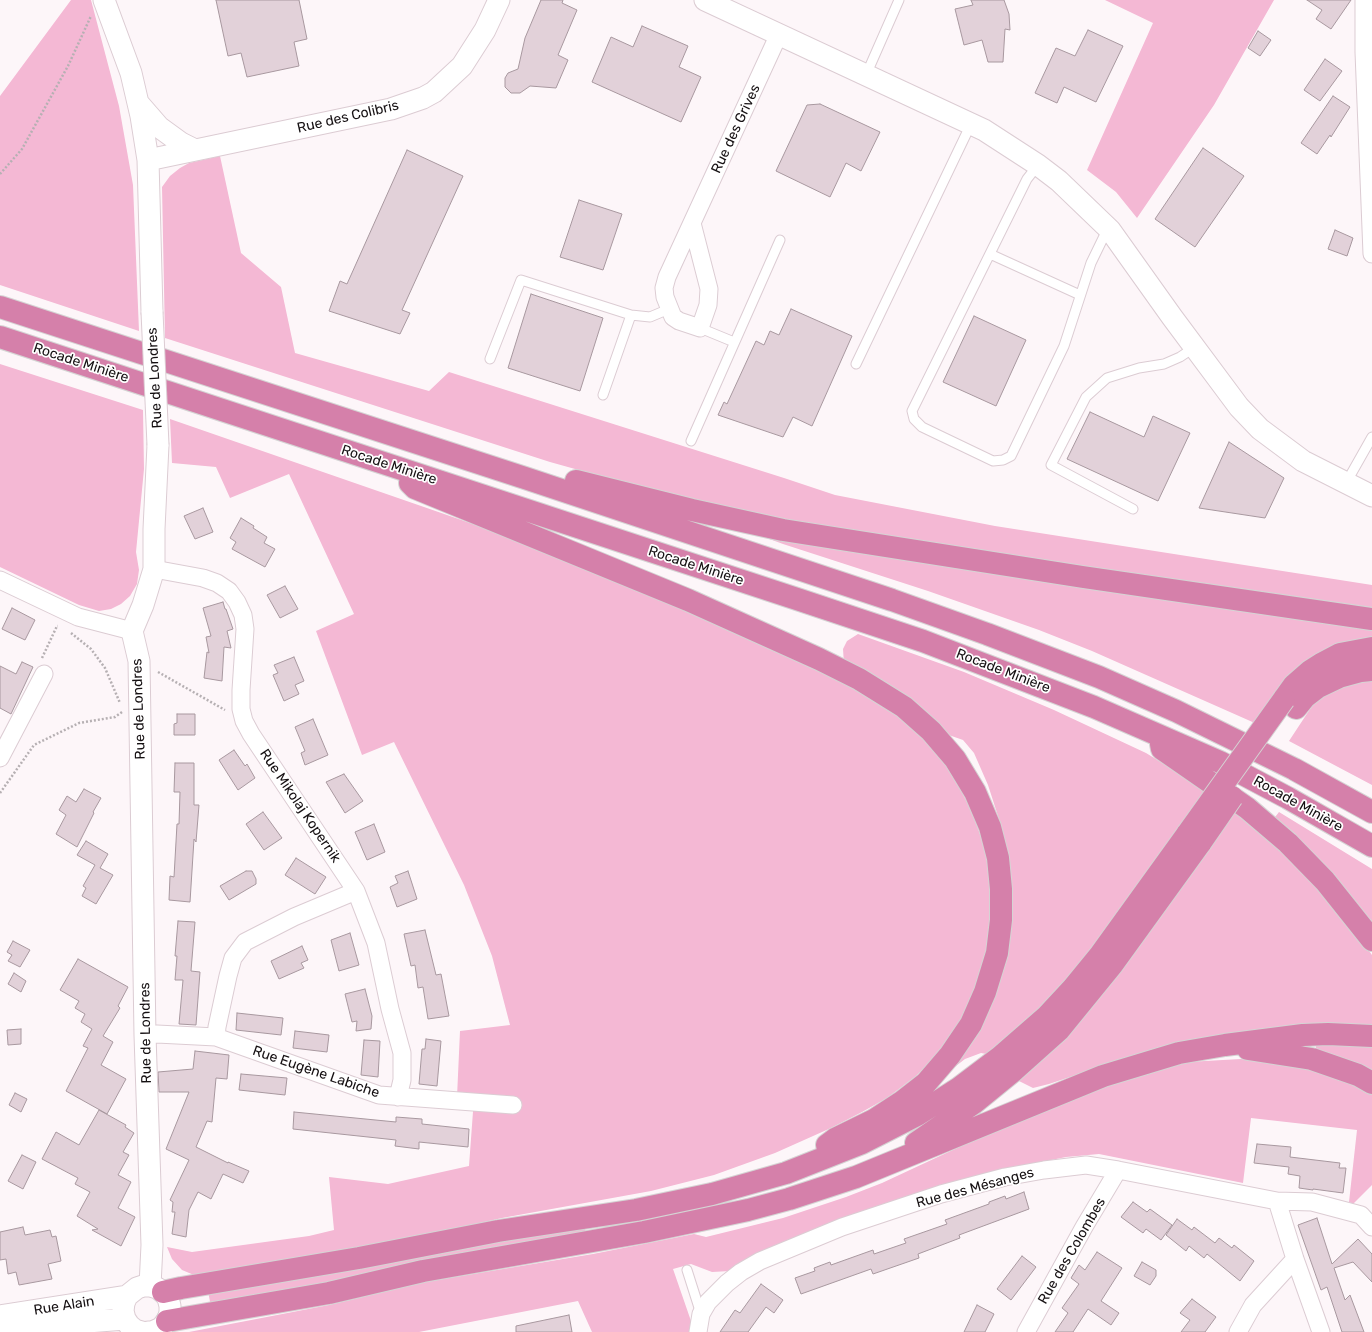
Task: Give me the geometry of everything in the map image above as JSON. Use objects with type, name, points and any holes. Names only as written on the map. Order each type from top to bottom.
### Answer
[{"type":"highway","name":"Rocade Minière","points":[[0,307],[525,478],[892,600],[987,634],[1099,677],[1176,711],[1294,769],[1372,812]]},
{"type":"highway","name":"Rocade Minière","points":[[0,337],[923,641],[1094,707],[1220,762],[1288,798],[1372,846]]},
{"type":"highway","points":[[396,467],[415,488],[695,603],[860,679],[904,707],[931,731],[955,759],[975,792],[990,827],[998,858],[1001,889],[1001,920],[997,953],[985,992],[971,1024],[945,1061],[926,1083],[903,1101],[874,1120],[836,1139],[786,1173]]},
{"type":"highway","points":[[525,478],[561,477],[692,510],[783,530],[1083,577],[1372,619]]},
{"type":"highway","points":[[157,1289],[181,1288],[359,1258],[498,1231],[636,1210],[712,1194],[786,1173],[862,1143],[917,1115],[959,1088],[1000,1057],[1047,1016],[1073,988],[1194,837],[1290,704],[1294,685],[1310,671],[1340,654],[1372,648]]},
{"type":"highway","points":[[1290,704],[1305,697],[1318,687],[1338,677],[1361,671],[1372,670]]},
{"type":"highway","points":[[1160,736],[1162,749],[1248,808],[1288,843],[1325,881],[1372,940]]},
{"type":"highway","points":[[878,1168],[974,1103],[1012,1072],[1059,1030],[1112,965],[1194,837]]},
{"type":"highway","points":[[167,1321],[329,1293],[422,1271],[615,1237],[748,1210],[789,1199],[878,1168],[1103,1076],[1179,1053],[1225,1045],[1303,1036],[1328,1034],[1372,1036]]},
{"type":"highway","points":[[1225,1045],[1312,1059],[1358,1075],[1372,1083]]},
{"type":"street","name":"Rue des Colibris","points":[[148,160],[391,109],[423,98],[434,92],[462,66],[485,30],[500,0]]},
{"type":"street","points":[[705,0],[984,130],[1038,165],[1059,181],[1108,228],[1239,407],[1260,429],[1303,461],[1372,496]]},
{"type":"street","points":[[1364,0],[1364,52],[1372,254]]},
{"type":"street","name":"Rue de Londres","points":[[98,5],[131,73],[148,160],[152,312],[158,445],[154,529],[154,569],[143,605],[132,631],[139,661],[145,1035],[152,1245],[157,1289]]},
{"type":"street","name":"Rue des Grives","points":[[669,309],[664,288],[667,277],[779,34]]},
{"type":"street","points":[[138,103],[159,127],[181,143],[195,150]]},
{"type":"street","points":[[669,309],[673,316],[679,321],[700,328],[708,305],[709,289],[692,223]]},
{"type":"street","name":"Rue Mikolaj Kopernik","points":[[154,569],[203,578],[217,583],[228,591],[237,602],[243,615],[246,629],[241,690],[244,721],[251,734],[356,891],[376,943],[390,1009],[402,1052],[402,1080],[398,1097]]},
{"type":"street","points":[[0,580],[78,617],[132,631]]},
{"type":"street","points":[[0,758],[44,674]]},
{"type":"street","points":[[216,1037],[233,958],[245,942],[294,917],[356,891]]},
{"type":"street","name":"Rue Eugène Labiche","points":[[145,1035],[157,1034],[216,1037],[379,1095],[513,1105]]},
{"type":"street","name":"Rue des Mésanges","points":[[701,1314],[708,1302],[727,1283],[760,1260],[842,1227],[941,1194],[1005,1177],[1044,1170],[1086,1165],[1118,1170],[1277,1201],[1312,1202],[1361,1215],[1370,1222]]},
{"type":"street","name":"Rue des Colombes","points":[[1026,1332],[1084,1227],[1118,1170]]},
{"type":"street","points":[[1277,1201],[1295,1259],[1321,1332]]},
{"type":"street","points":[[1238,1332],[1253,1305],[1295,1259]]},
{"type":"street","points":[[142,1332],[129,1325],[125,1319],[123,1311],[127,1296],[137,1288],[144,1286],[157,1289],[168,1298],[170,1306],[170,1313],[167,1321],[161,1328],[148,1332]]},
{"type":"street","name":"Rue Alain","points":[[0,1316],[127,1296]]},
{"type":"street","points":[[698,1332],[701,1314]]},
{"type":"street","name":"Rue Alain","points":[[0,1328],[46,1326],[125,1319]]},
{"type":"lane","points":[[866,75],[899,0]]},
{"type":"lane","points":[[856,364],[971,124]]},
{"type":"lane","points":[[1038,165],[1027,179],[912,411],[914,419],[922,426],[993,461],[1003,460],[1011,456],[1064,346],[1091,263],[1108,228]]},
{"type":"lane","points":[[691,441],[780,240]]},
{"type":"lane","points":[[990,254],[1080,295]]},
{"type":"lane","points":[[490,359],[521,280],[631,315],[650,317],[669,309]]},
{"type":"lane","points":[[603,395],[631,315]]},
{"type":"lane","points":[[700,328],[734,342]]},
{"type":"lane","points":[[1133,508],[1051,465],[1086,397],[1107,378],[1139,368],[1164,364],[1195,348]]},
{"type":"lane","points":[[1346,482],[1372,437]]},
{"type":"lane","points":[[687,1270],[701,1314]]},
{"type":"path","points":[[0,174],[22,149],[68,66],[98,5]]},
{"type":"path","points":[[44,674],[45,672],[37,668],[57,626],[63,628]]},
{"type":"path","points":[[0,793],[34,745],[79,723],[115,717],[123,712],[119,699],[105,668],[91,649],[68,631]]},
{"type":"path","points":[[139,661],[244,721]]},
{"type":"shaded area","points":[[71,0],[91,0],[119,106],[133,185],[139,331],[0,285],[0,96]]},
{"type":"shaded area","points":[[1105,0],[1274,0],[1214,105],[1137,218],[1116,192],[1087,170],[1153,23]]},
{"type":"shaded area","points":[[220,156],[241,253],[281,287],[295,353],[429,391],[449,372],[835,495],[995,526],[1372,585],[1372,614],[775,519],[686,500],[550,462],[165,338],[162,187],[170,176],[189,163]]},
{"type":"shaded area","points":[[0,364],[143,410],[144,469],[136,552],[139,570],[137,584],[130,596],[121,604],[111,609],[99,611],[79,605],[0,567]]},
{"type":"shaded area","points":[[170,419],[473,524],[633,587],[833,672],[885,704],[925,737],[951,771],[972,812],[986,851],[991,892],[989,940],[980,979],[963,1019],[940,1052],[916,1076],[887,1098],[862,1112],[831,1128],[775,1153],[714,1175],[651,1191],[502,1218],[382,1245],[194,1275],[182,1270],[172,1259],[167,1247],[192,1252],[309,1236],[334,1230],[329,1177],[388,1184],[469,1166],[474,1098],[457,1097],[460,1031],[510,1025],[492,956],[464,885],[394,742],[362,755],[316,631],[354,614],[289,474],[230,498],[216,467],[172,463]]},
{"type":"shaded area","points":[[734,526],[1352,625],[1372,630],[1372,637],[1355,641],[1257,724],[1092,651],[1039,630],[928,591],[783,544]]},
{"type":"shaded area","points":[[858,634],[964,672],[1054,710],[1146,753],[1210,792],[1070,983],[992,1055],[981,1053],[965,1059],[952,1069],[969,1040],[1006,854],[998,816],[988,785],[974,753],[963,740],[943,733],[844,664],[843,649],[847,641]]},
{"type":"shaded area","points":[[1372,679],[1372,785],[1289,741],[1314,703],[1325,692]]},
{"type":"shaded area","points":[[1235,812],[1295,863],[1338,909],[1372,955],[1372,1029],[1115,1062],[1033,1088],[1019,1081],[1067,1034],[1120,971]]},
{"type":"shaded area","points":[[1279,812],[1372,869],[1372,930],[1272,821]]},
{"type":"shaded area","points":[[1316,1045],[1372,1046],[1372,1077],[1316,1053]]},
{"type":"shaded area","points":[[1241,1059],[1309,1068],[1364,1088],[1372,1093],[1372,1185],[1353,1204],[1349,1202],[1357,1130],[1251,1118],[1243,1183],[1099,1154],[1066,1157],[1002,1170],[730,1271],[712,1272],[691,1264],[673,1269],[691,1321],[692,1332],[592,1332],[578,1301],[419,1332],[189,1332],[329,1305],[425,1282],[593,1254],[694,1234],[706,1237],[783,1218],[882,1183],[1045,1107],[1119,1080],[1187,1062]]},
{"type":"shaded area","points":[[584,1227],[587,1235],[211,1307],[208,1291]]},
{"type":"building","points":[[216,0],[299,0],[307,39],[294,42],[299,66],[247,77],[241,53],[228,56]]},
{"type":"building","points":[[541,0],[563,0],[562,3],[577,10],[558,55],[568,60],[556,88],[530,86],[520,93],[511,93],[505,87],[505,78],[508,73],[518,69],[525,38]]},
{"type":"building","points":[[971,0],[1004,0],[1009,14],[1010,30],[1005,29],[1003,62],[988,62],[982,40],[964,45],[955,9],[973,5]]},
{"type":"building","points":[[1307,0],[1351,0],[1331,29],[1316,19],[1322,10]]},
{"type":"building","points":[[642,26],[688,46],[679,67],[701,77],[681,122],[592,82],[611,37],[633,47]]},
{"type":"building","points":[[1088,30],[1123,46],[1096,102],[1064,87],[1057,103],[1035,93],[1056,48],[1075,56]]},
{"type":"building","points":[[1258,31],[1271,40],[1260,56],[1248,48]]},
{"type":"building","points":[[1325,59],[1342,71],[1320,101],[1304,90]]},
{"type":"building","points":[[1333,96],[1350,107],[1331,137],[1330,135],[1317,154],[1301,143]]},
{"type":"building","points":[[820,104],[880,132],[861,171],[846,163],[830,197],[776,171],[807,105]]},
{"type":"building","points":[[1203,148],[1244,176],[1195,247],[1155,219]]},
{"type":"building","points":[[407,150],[463,176],[402,310],[410,313],[400,334],[329,311],[340,281],[347,284]]},
{"type":"building","points":[[579,200],[622,214],[603,270],[560,257]]},
{"type":"building","points":[[1335,230],[1353,238],[1347,256],[1328,249]]},
{"type":"building","points":[[531,294],[603,318],[580,391],[508,368]]},
{"type":"building","points":[[791,309],[852,336],[812,426],[793,417],[783,437],[718,415],[724,402],[727,404],[756,341],[764,345],[770,331],[779,335]]},
{"type":"building","points":[[974,316],[1026,340],[996,406],[943,382]]},
{"type":"building","points":[[1090,412],[1144,437],[1153,416],[1190,433],[1158,501],[1067,459]]},
{"type":"building","points":[[1229,442],[1284,478],[1265,518],[1199,508]]},
{"type":"building","points":[[203,508],[213,532],[195,539],[184,516]]},
{"type":"building","points":[[241,518],[254,526],[253,528],[267,537],[264,543],[275,549],[265,567],[232,549],[236,542],[230,538]]},
{"type":"building","points":[[285,586],[298,609],[280,618],[267,595]]},
{"type":"building","points":[[223,602],[233,629],[227,631],[231,648],[224,647],[222,681],[204,678],[207,652],[209,653],[206,637],[211,636],[203,608]]},
{"type":"building","points":[[12,608],[35,620],[25,640],[2,629]]},
{"type":"building","points":[[294,657],[304,681],[295,685],[299,694],[284,701],[273,675],[278,673],[274,665]]},
{"type":"building","points":[[22,662],[33,667],[11,714],[0,708],[0,666],[16,674]]},
{"type":"building","points":[[177,714],[195,714],[195,735],[174,735],[174,724],[177,723]]},
{"type":"building","points":[[313,719],[328,755],[305,765],[301,753],[305,751],[295,727]]},
{"type":"building","points":[[234,750],[245,766],[247,764],[255,778],[238,790],[219,760]]},
{"type":"building","points":[[175,763],[194,763],[194,805],[199,805],[196,842],[194,839],[190,902],[169,900],[170,876],[174,877],[177,824],[179,824],[180,792],[174,792]]},
{"type":"building","points":[[344,774],[363,801],[345,813],[326,782]]},
{"type":"building","points":[[84,789],[101,798],[77,847],[56,834],[66,815],[59,810],[67,796],[76,802]]},
{"type":"building","points":[[263,812],[282,838],[264,850],[246,824]]},
{"type":"building","points":[[374,824],[385,852],[367,860],[355,832]]},
{"type":"building","points":[[86,841],[108,854],[100,868],[113,875],[96,904],[82,896],[86,888],[83,886],[95,865],[77,855]]},
{"type":"building","points":[[296,858],[326,877],[315,894],[285,875]]},
{"type":"building","points":[[246,871],[252,871],[256,879],[256,884],[229,900],[220,886]]},
{"type":"building","points":[[408,871],[417,899],[397,907],[390,887],[398,883],[395,876]]},
{"type":"building","points":[[178,921],[195,922],[191,971],[200,972],[196,1025],[179,1024],[183,980],[175,980],[177,956],[175,956]]},
{"type":"building","points":[[425,930],[436,975],[441,974],[449,1016],[428,1019],[423,987],[418,988],[415,965],[411,966],[404,934]]},
{"type":"building","points":[[350,933],[359,965],[339,971],[331,940]]},
{"type":"building","points":[[13,941],[30,950],[20,967],[8,961],[12,955],[7,952]]},
{"type":"building","points":[[302,946],[308,960],[301,963],[304,968],[279,979],[271,961]]},
{"type":"building","points":[[78,959],[128,987],[118,1006],[120,1008],[103,1036],[113,1042],[101,1065],[126,1079],[107,1114],[66,1091],[88,1048],[83,1046],[92,1029],[81,1022],[85,1014],[75,1008],[79,1001],[60,990]]},
{"type":"building","points":[[14,973],[26,981],[21,992],[8,984]]},
{"type":"building","points":[[365,989],[372,1016],[371,1029],[356,1031],[357,1021],[352,1022],[345,994]]},
{"type":"building","points":[[237,1013],[283,1018],[281,1035],[236,1030]]},
{"type":"building","points":[[21,1029],[21,1044],[8,1045],[7,1030]]},
{"type":"building","points":[[295,1031],[329,1035],[327,1052],[293,1048]]},
{"type":"building","points":[[426,1039],[441,1041],[437,1086],[419,1084],[422,1049],[425,1049]]},
{"type":"building","points":[[364,1040],[380,1041],[378,1077],[361,1075]]},
{"type":"building","points":[[195,1051],[229,1055],[227,1079],[216,1078],[212,1122],[207,1121],[196,1147],[228,1163],[249,1171],[243,1183],[223,1174],[211,1199],[198,1192],[189,1210],[186,1237],[172,1234],[175,1212],[172,1212],[173,1202],[170,1200],[189,1160],[166,1149],[189,1092],[159,1092],[158,1072],[193,1069]]},
{"type":"building","points":[[241,1074],[287,1078],[285,1095],[239,1090]]},
{"type":"building","points":[[15,1093],[27,1099],[21,1112],[9,1105]]},
{"type":"building","points":[[99,1110],[126,1125],[125,1127],[134,1133],[123,1152],[129,1155],[118,1175],[131,1182],[118,1208],[135,1217],[121,1246],[92,1230],[98,1229],[77,1216],[90,1192],[75,1184],[78,1178],[42,1159],[56,1132],[79,1145]]},
{"type":"building","points":[[294,1112],[396,1122],[396,1117],[422,1119],[422,1124],[469,1129],[468,1147],[419,1142],[419,1149],[395,1146],[396,1140],[293,1129]]},
{"type":"building","points":[[1257,1144],[1291,1147],[1290,1157],[1340,1163],[1339,1168],[1346,1168],[1343,1193],[1299,1188],[1300,1176],[1288,1174],[1289,1167],[1254,1163]]},
{"type":"building","points":[[22,1155],[36,1162],[23,1189],[8,1181]]},
{"type":"building","points":[[1024,1192],[1029,1209],[959,1235],[960,1238],[918,1254],[919,1258],[873,1274],[871,1269],[801,1294],[795,1278],[815,1271],[814,1268],[830,1262],[831,1265],[873,1250],[874,1254],[906,1243],[904,1239],[947,1224],[945,1220],[989,1204],[989,1202],[1005,1196],[1006,1199]]},
{"type":"building","points":[[1133,1202],[1147,1212],[1150,1209],[1172,1225],[1161,1240],[1146,1229],[1143,1233],[1121,1217]]},
{"type":"building","points":[[1317,1218],[1332,1264],[1358,1239],[1372,1254],[1372,1282],[1353,1262],[1334,1268],[1345,1300],[1350,1295],[1364,1332],[1342,1332],[1327,1287],[1321,1290],[1298,1225]]},
{"type":"building","points":[[1177,1219],[1192,1230],[1194,1227],[1215,1243],[1219,1238],[1232,1248],[1234,1245],[1254,1261],[1240,1281],[1207,1254],[1204,1258],[1189,1246],[1186,1251],[1166,1235]]},
{"type":"building","points":[[23,1227],[25,1235],[50,1230],[52,1237],[56,1236],[61,1261],[48,1264],[52,1279],[19,1285],[16,1272],[8,1274],[6,1259],[0,1260],[0,1232]]},
{"type":"building","points":[[1097,1252],[1122,1268],[1101,1301],[1119,1313],[1111,1325],[1088,1309],[1073,1332],[1055,1332],[1068,1313],[1062,1308],[1079,1284],[1071,1278],[1079,1265],[1085,1270]]},
{"type":"building","points":[[1022,1256],[1036,1267],[1011,1300],[997,1289]]},
{"type":"building","points":[[1142,1262],[1156,1270],[1156,1276],[1150,1285],[1134,1276]]},
{"type":"building","points":[[761,1284],[783,1300],[774,1313],[766,1307],[748,1332],[720,1332],[735,1310],[740,1313]]},
{"type":"building","points":[[1192,1299],[1216,1317],[1205,1332],[1181,1332],[1190,1320],[1180,1313]]},
{"type":"building","points":[[977,1305],[994,1314],[985,1332],[964,1332]]},
{"type":"building","points":[[569,1315],[572,1332],[516,1332],[516,1326]]}]
